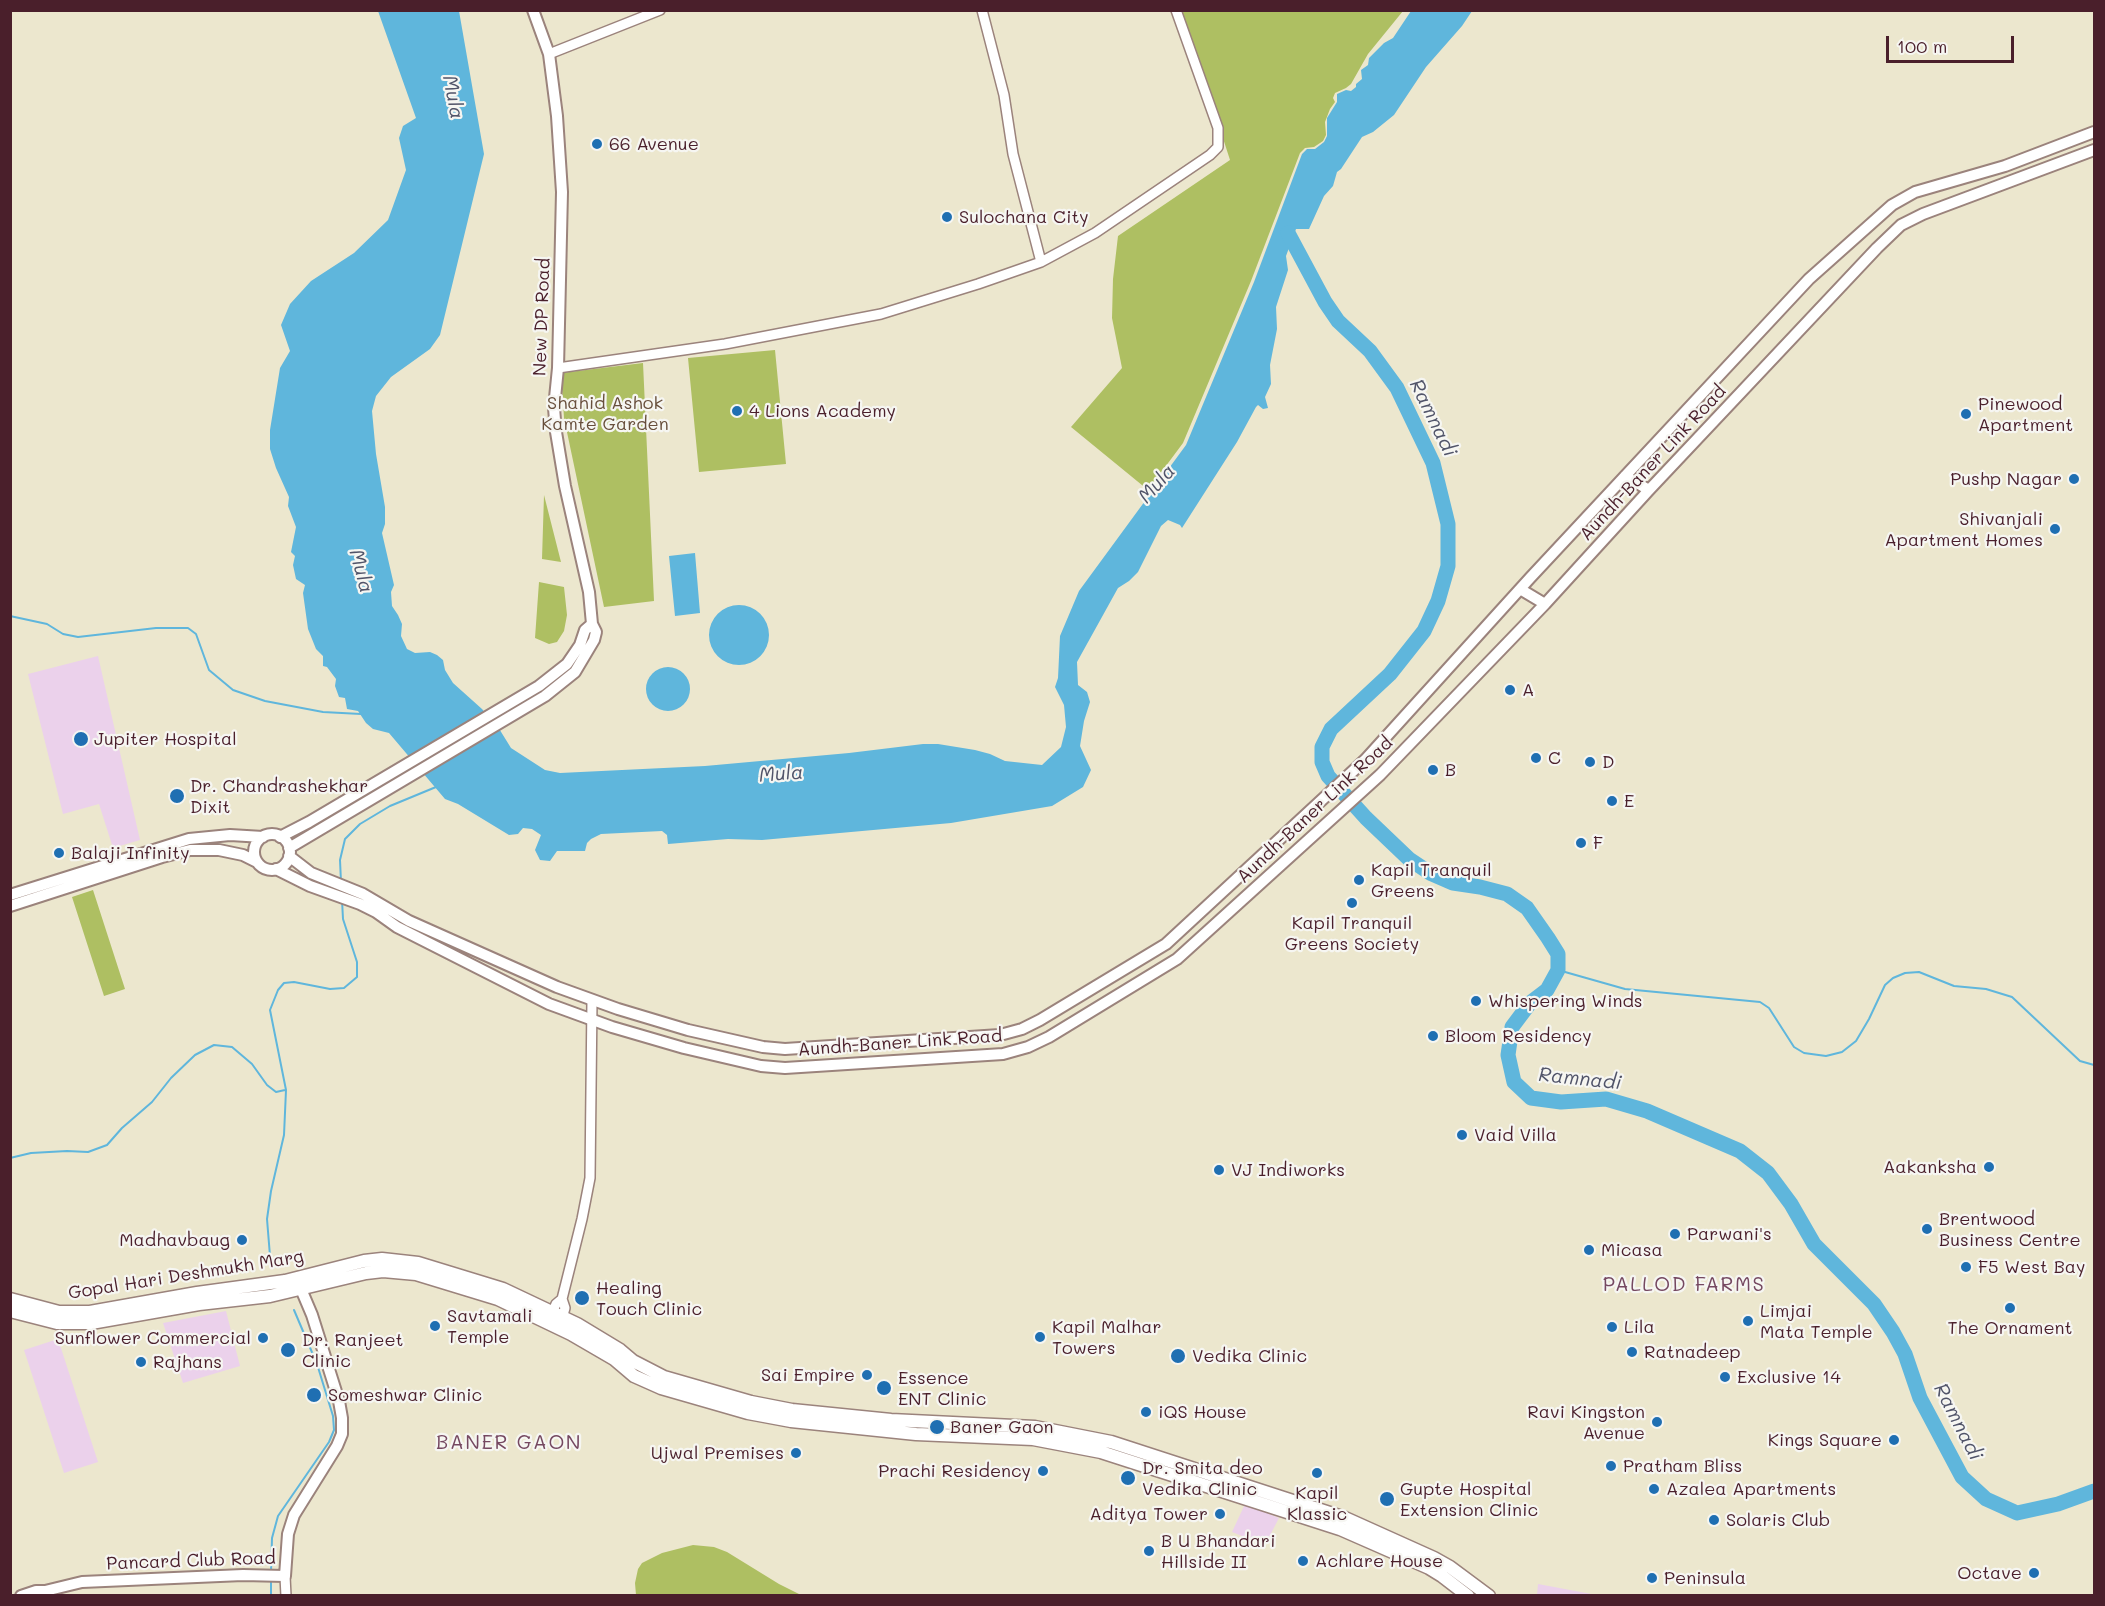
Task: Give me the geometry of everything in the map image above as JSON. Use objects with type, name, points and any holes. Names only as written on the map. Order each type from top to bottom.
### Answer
[{"type":"main road","name":"New DP Road","points":[[311,827],[542,691],[567,680],[583,662],[594,640],[596,632],[592,624],[589,592],[565,486],[556,432],[554,408],[558,368],[562,192],[549,54],[533,10]]},
{"type":"main road","name":"Aundh-Baner Link Road","points":[[361,899],[592,1000],[688,1030],[764,1047],[809,1048],[1000,1035],[1022,1029],[1166,944],[1313,810],[1365,760],[1520,589],[1809,279],[1892,205],[1915,192],[2005,166],[2094,132]]},
{"type":"main road","name":"Aundh-Baner Link Road","points":[[361,899],[397,927],[549,1004],[592,1020],[684,1048],[761,1066],[785,1068],[1003,1054],[1028,1047],[1049,1037],[1177,959],[1380,775],[1545,604],[1649,490],[1901,225],[1923,214],[2094,150]]},
{"type":"main road","points":[[1625,476],[1649,490]]},
{"type":"main road","points":[[1520,589],[1545,604]]},
{"type":"main road","points":[[10,895],[189,839],[230,835],[280,837],[311,827]]},
{"type":"main road","points":[[10,906],[190,850],[219,850],[243,855],[266,869],[276,869],[286,863],[289,852],[311,827]]},
{"type":"main road","points":[[257,862],[255,845],[263,837]]},
{"type":"main road","points":[[280,837],[300,866],[361,899]]},
{"type":"main road","points":[[276,869],[291,878],[322,890],[361,899]]},
{"type":"main road","points":[[1022,1029],[1028,1047]]},
{"type":"main road","name":"Gopal Hari Deshmukh Marg","points":[[10,1299],[59,1312],[90,1312],[197,1293],[285,1281],[364,1261],[382,1259],[418,1263],[503,1289],[556,1320],[642,1380],[661,1388],[748,1413],[790,1421],[865,1430],[1042,1440],[1101,1452],[1340,1529],[1428,1568],[1468,1596]]},
{"type":"main road","name":"Gopal Hari Deshmukh Marg","points":[[10,1311],[57,1323],[91,1323],[198,1305],[270,1296],[366,1273],[398,1272],[434,1279],[556,1320],[612,1345],[664,1377],[751,1402],[839,1416],[1035,1427],[1122,1445],[1353,1521],[1434,1558],[1489,1596]]},
{"type":"main road","name":"Pancard Club Road","points":[[21,1596],[36,1591],[43,1593],[82,1582],[181,1576],[283,1576],[288,1534],[294,1515],[337,1446],[342,1434],[339,1401],[312,1315],[301,1289]]},
{"type":"street","points":[[549,54],[660,10]]},
{"type":"street","points":[[982,10],[1004,95],[1013,154],[1041,262]]},
{"type":"street","points":[[558,368],[714,346],[881,314],[959,291],[1041,262],[1095,233],[1210,155],[1218,147],[1218,128],[1176,10]]},
{"type":"street","points":[[556,1320],[556,1304],[562,1299],[588,1197],[592,1000]]},
{"type":"street","points":[[283,1576],[286,1596]]},
{"type":"shaded area","name":"Jupiter Hospital","points":[[98,656],[140,840],[113,848],[99,804],[63,814],[28,674]]},
{"type":"shaded area","points":[[226,1311],[240,1366],[183,1383],[163,1323]]},
{"type":"shaded area","points":[[58,1339],[98,1462],[64,1473],[24,1350]]},
{"type":"shaded area","points":[[1245,1504],[1279,1518],[1265,1545],[1232,1532]]},
{"type":"shaded area","points":[[1538,1584],[1597,1595],[1537,1595]]},
{"type":"green space","points":[[1182,11],[1403,11],[1368,54],[1351,84],[1335,93],[1333,98],[1335,102],[1325,122],[1326,135],[1323,141],[1314,147],[1305,148],[1300,153],[1251,281],[1183,443],[1148,490],[1071,427],[1122,368],[1112,318],[1113,279],[1118,236],[1230,160]]},
{"type":"green space","name":"4 Lions Academy","points":[[775,350],[786,464],[699,472],[688,358]]},
{"type":"green space","name":"Shahid Ashok Kamte Garden","points":[[643,363],[654,601],[604,607],[564,418],[561,373]]},
{"type":"green space","points":[[544,495],[561,562],[542,559]]},
{"type":"green space","points":[[539,582],[564,587],[567,615],[564,631],[557,642],[549,644],[535,638]]},
{"type":"green space","points":[[93,890],[125,989],[104,996],[72,897]]},
{"type":"green space","points":[[693,1545],[714,1547],[727,1552],[801,1595],[636,1595],[635,1583],[642,1563],[662,1553]]},
{"type":"water","name":"Mula","points":[[378,11],[459,11],[484,154],[440,335],[430,349],[391,377],[376,396],[372,411],[376,454],[385,507],[385,524],[382,533],[394,585],[391,592],[392,606],[402,624],[401,636],[407,649],[415,653],[430,652],[437,655],[443,660],[445,670],[453,683],[482,709],[498,727],[511,748],[545,770],[560,773],[705,766],[923,744],[975,750],[1005,761],[1042,765],[1061,747],[1066,727],[1064,705],[1055,687],[1058,678],[1060,636],[1079,591],[1186,445],[1254,282],[1302,154],[1307,149],[1315,149],[1324,142],[1327,136],[1327,118],[1337,102],[1337,94],[1346,90],[1351,91],[1356,87],[1362,79],[1361,70],[1368,65],[1369,58],[1384,43],[1393,38],[1411,11],[1472,11],[1426,67],[1394,115],[1373,132],[1362,137],[1337,172],[1333,186],[1324,196],[1309,229],[1296,229],[1286,256],[1288,270],[1276,307],[1277,329],[1270,365],[1271,384],[1265,397],[1268,408],[1263,409],[1258,405],[1256,407],[1237,442],[1182,528],[1168,520],[1161,526],[1138,572],[1118,588],[1077,662],[1078,685],[1087,692],[1090,702],[1080,746],[1091,770],[1083,787],[1052,806],[951,823],[762,840],[728,839],[668,844],[667,835],[662,831],[601,834],[587,843],[585,851],[557,851],[550,861],[540,860],[535,850],[541,835],[532,829],[523,828],[518,834],[509,835],[458,804],[445,799],[389,733],[373,729],[358,711],[347,709],[345,698],[339,697],[335,686],[336,679],[327,667],[323,666],[323,656],[316,649],[308,629],[303,593],[305,585],[296,579],[293,565],[295,556],[291,552],[296,527],[288,506],[289,497],[270,449],[270,430],[280,368],[290,351],[281,325],[290,304],[311,281],[354,253],[388,220],[406,170],[399,138],[403,126],[416,118]]},
{"type":"water","points":[[695,553],[700,613],[675,616],[669,556]]},
{"type":"water","points":[[733,605],[745,605],[756,610],[764,618],[769,635],[767,647],[756,660],[745,665],[733,665],[722,660],[714,652],[709,641],[709,629],[714,618],[722,610]]},
{"type":"water","points":[[668,667],[683,674],[690,689],[683,704],[668,711],[653,704],[646,689],[653,674]]},
{"type":"waterway","name":"Ramnadi","points":[[1288,233],[1325,302],[1338,321],[1370,351],[1397,388],[1433,463],[1448,524],[1448,566],[1438,601],[1424,631],[1390,674],[1331,729],[1322,747],[1322,762],[1328,776],[1366,818],[1409,859],[1430,873],[1453,883],[1507,894],[1527,908],[1558,954],[1558,970],[1547,990],[1530,1003],[1512,1027],[1508,1055],[1514,1082],[1531,1098],[1561,1102],[1606,1099],[1647,1111],[1740,1151],[1768,1173],[1791,1204],[1814,1244],[1874,1304],[1905,1354],[1920,1398],[1962,1477],[1986,1499],[2017,1513],[2058,1504],[2094,1491]]},
{"type":"waterway","points":[[10,616],[47,624],[63,634],[78,637],[156,628],[188,628],[196,634],[209,670],[233,690],[265,701],[323,712],[361,714]]},
{"type":"waterway","points":[[341,882],[340,860],[345,839],[360,824],[390,806],[436,787]]},
{"type":"waterway","points":[[273,1268],[267,1219],[284,1135],[286,1090],[270,1010],[278,990],[284,983],[294,982],[330,989],[344,988],[357,977],[357,962],[343,919],[342,900]]},
{"type":"waterway","points":[[1558,970],[1625,989],[1760,1002],[1769,1008],[1794,1047],[1804,1053],[1826,1056],[1842,1052],[1856,1041],[1885,985],[1893,978],[1905,973],[1919,972],[1954,986],[1986,989],[2012,997],[2080,1061],[2094,1065]]},
{"type":"waterway","points":[[10,1158],[31,1153],[88,1152],[107,1145],[122,1128],[152,1102],[171,1078],[195,1055],[214,1045],[232,1047],[252,1064],[267,1085],[276,1092],[285,1090]]},
{"type":"waterway","points":[[271,1572],[272,1538],[278,1516],[329,1442],[334,1430],[333,1416],[317,1364],[294,1310]]},
{"type":"waterway","points":[[271,1580],[271,1596]]},
{"type":"place","name":"66 Avenue","points":[[597,144]]},
{"type":"place","name":"Sulochana City","points":[[947,217]]},
{"type":"place","name":"4 Lions Academy","points":[[737,411]]},
{"type":"place","name":"Pinewood Apartment","points":[[1966,414]]},
{"type":"place","name":"Pushp Nagar","points":[[2074,479]]},
{"type":"place","name":"Shivanjali Apartment Homes","points":[[2055,529]]},
{"type":"place","name":"A","points":[[1510,690]]},
{"type":"place","name":"Jupiter Hospital","points":[[81,739]]},
{"type":"place","name":"C","points":[[1536,758]]},
{"type":"place","name":"D","points":[[1590,762]]},
{"type":"place","name":"B","points":[[1433,770]]},
{"type":"place","name":"Dr. Chandrashekhar Dixit","points":[[177,796]]},
{"type":"place","name":"E","points":[[1612,801]]},
{"type":"place","name":"F","points":[[1581,843]]},
{"type":"place","name":"Balaji Infinity","points":[[59,853]]},
{"type":"place","name":"Kapil Tranquil Greens","points":[[1359,880]]},
{"type":"place","name":"Kapil Tranquil Greens Society","points":[[1352,903]]},
{"type":"place","name":"Whispering Winds","points":[[1476,1001]]},
{"type":"place","name":"Bloom Residency","points":[[1433,1036]]},
{"type":"place","name":"Vaid Villa","points":[[1462,1135]]},
{"type":"place","name":"Aakanksha","points":[[1989,1167]]},
{"type":"place","name":"VJ Indiworks","points":[[1219,1170]]},
{"type":"place","name":"Brentwood Business Centre","points":[[1927,1229]]},
{"type":"place","name":"Parwani's","points":[[1675,1234]]},
{"type":"place","name":"Madhavbaug","points":[[242,1240]]},
{"type":"place","name":"Micasa","points":[[1589,1250]]},
{"type":"place","name":"F5 West Bay","points":[[1966,1267]]},
{"type":"place","name":"Healing Touch Clinic","points":[[582,1298]]},
{"type":"place","name":"The Ornament","points":[[2010,1308]]},
{"type":"place","name":"Limjai Mata Temple","points":[[1748,1321]]},
{"type":"place","name":"Savtamali Temple","points":[[435,1326]]},
{"type":"place","name":"Lila","points":[[1612,1327]]},
{"type":"place","name":"Kapil Malhar Towers","points":[[1040,1337]]},
{"type":"place","name":"Sunflower Commercial","points":[[263,1338]]},
{"type":"place","name":"Dr. Ranjeet Clinic","points":[[288,1350]]},
{"type":"place","name":"Ratnadeep","points":[[1632,1352]]},
{"type":"place","name":"Vedika Clinic","points":[[1178,1356]]},
{"type":"place","name":"Rajhans","points":[[141,1362]]},
{"type":"place","name":"Sai Empire","points":[[867,1375]]},
{"type":"place","name":"Exclusive 14","points":[[1725,1377]]},
{"type":"place","name":"Essence ENT Clinic","points":[[884,1388]]},
{"type":"place","name":"Someshwar Clinic","points":[[314,1395]]},
{"type":"place","name":"iQS House","points":[[1146,1412]]},
{"type":"place","name":"Ravi Kingston Avenue","points":[[1657,1422]]},
{"type":"place","name":"Baner Gaon","points":[[937,1427]]},
{"type":"place","name":"Kings Square","points":[[1894,1440]]},
{"type":"place","name":"Ujwal Premises","points":[[796,1453]]},
{"type":"place","name":"Pratham Bliss","points":[[1611,1466]]},
{"type":"place","name":"Prachi Residency","points":[[1043,1471]]},
{"type":"place","name":"Kapil Klassic","points":[[1317,1473]]},
{"type":"place","name":"Dr. Smita deo Vedika Clinic","points":[[1128,1478]]},
{"type":"place","name":"Azalea Apartments","points":[[1654,1489]]},
{"type":"place","name":"Gupte Hospital Extension Clinic","points":[[1387,1499]]},
{"type":"place","name":"Aditya Tower","points":[[1220,1514]]},
{"type":"place","name":"Solaris Club","points":[[1714,1520]]},
{"type":"place","name":"B U Bhandari Hillside II","points":[[1149,1551]]},
{"type":"place","name":"Achlare House","points":[[1303,1561]]},
{"type":"place","name":"Octave","points":[[2034,1573]]},
{"type":"place","name":"Peninsula","points":[[1652,1578]]},
{"type":"district","name":"PALLOD FARMS","points":[[1684,1285]]},
{"type":"district","name":"BANER GAON","points":[[509,1443]]}]
